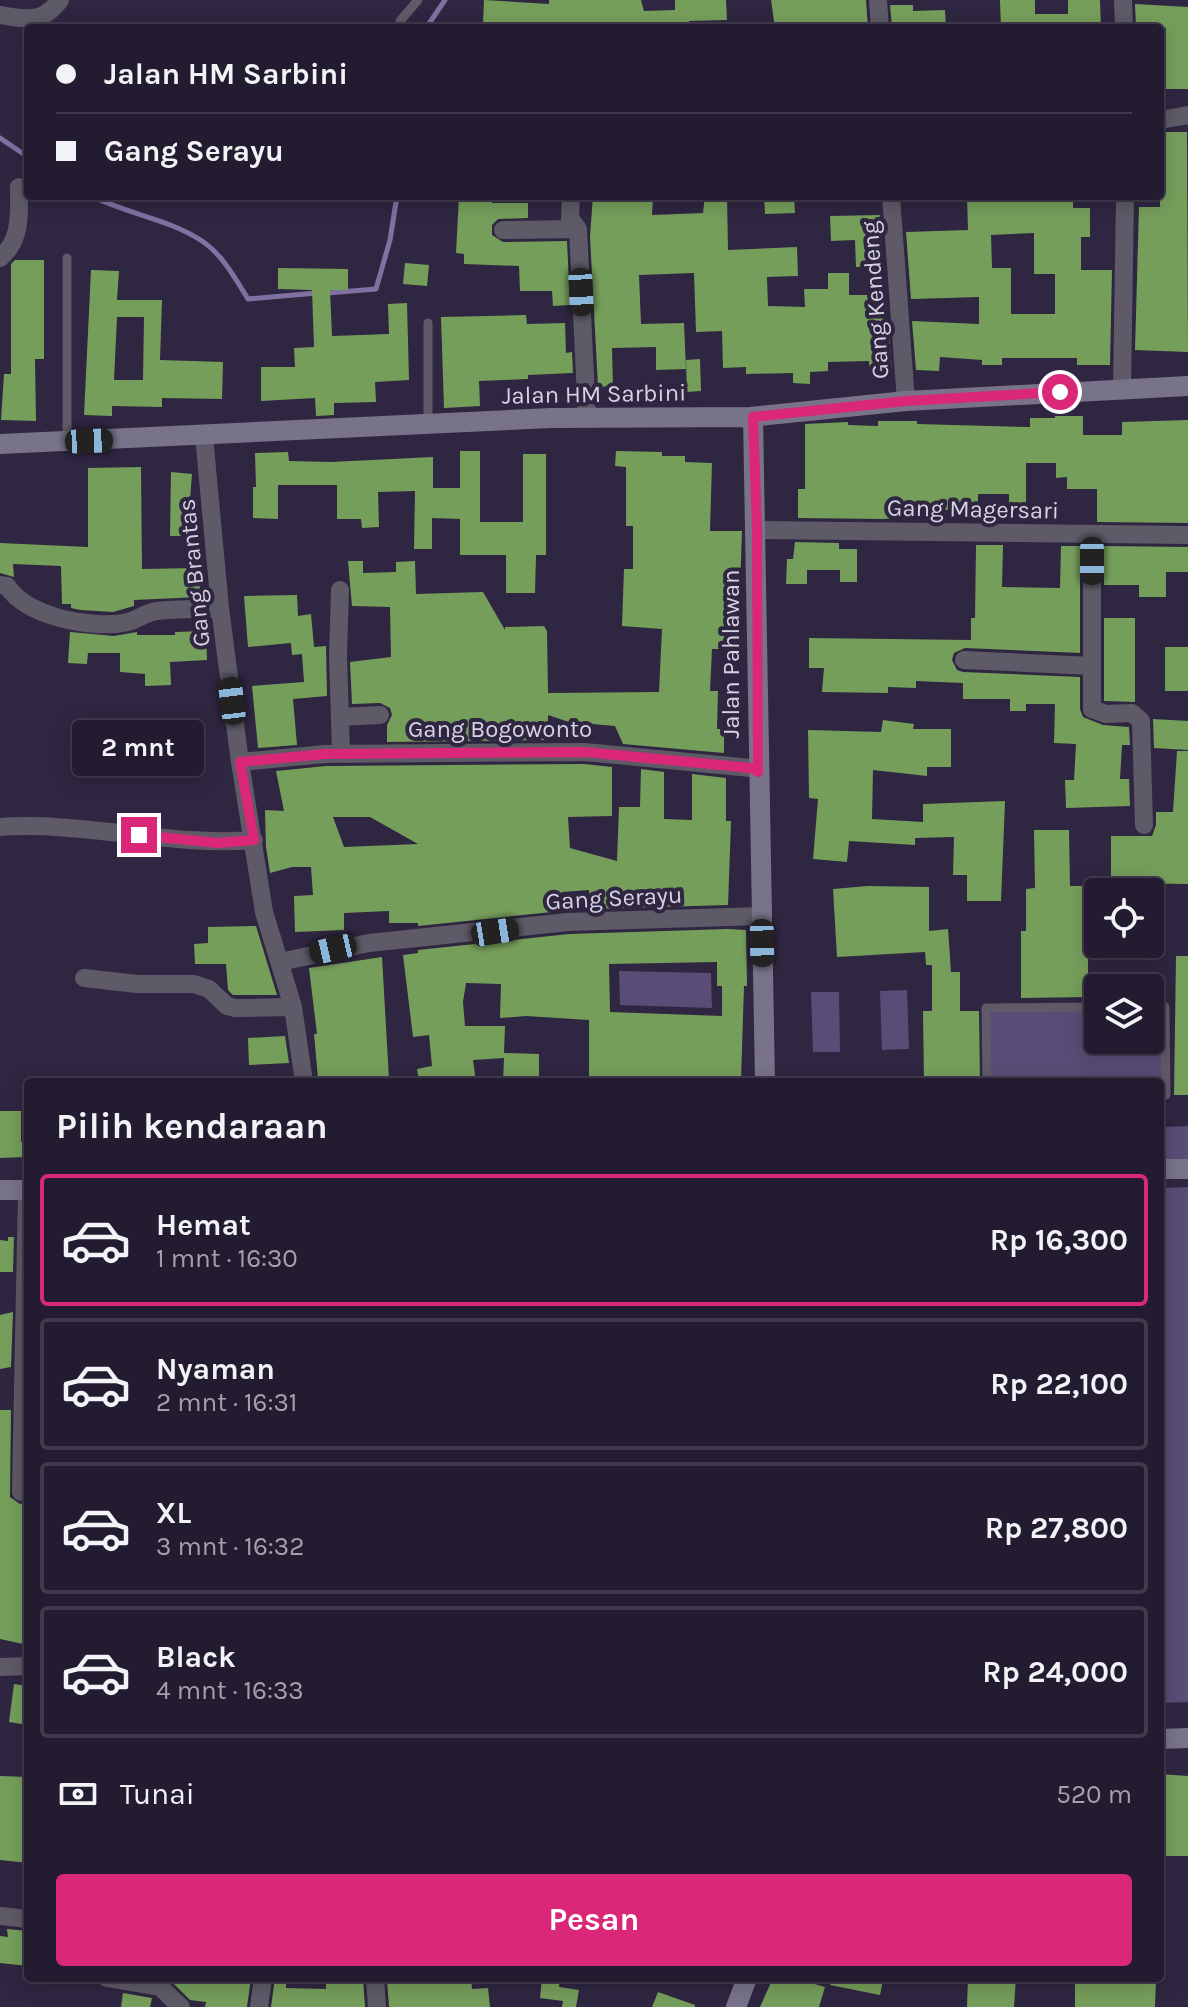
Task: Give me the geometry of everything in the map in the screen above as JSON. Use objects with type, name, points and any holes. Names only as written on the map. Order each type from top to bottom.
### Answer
[{"type":"main road","name":"Jalan HM Sarbini","points":[[0,444],[587,418],[753,417],[906,401],[1188,386]]},
{"type":"main road","name":"Jalan Pahlawan","points":[[753,417],[765,1078]]},
{"type":"main road","points":[[1164,1169],[1188,1169]]},
{"type":"main road","points":[[0,1190],[24,1190]]},
{"type":"main road","points":[[1164,1739],[1188,1738]]},
{"type":"main road","points":[[736,2007],[745,1982]]},
{"type":"street","points":[[0,15],[34,19],[52,11],[60,0]]},
{"type":"street","points":[[878,0],[880,24]]},
{"type":"street","points":[[1123,0],[1124,24]]},
{"type":"street","points":[[1164,119],[1188,115]]},
{"type":"street","points":[[0,258],[12,248],[16,234],[19,187]]},
{"type":"street","points":[[571,200],[570,218],[578,229],[587,418]]},
{"type":"street","name":"Gang Kendeng","points":[[891,200],[906,401]]},
{"type":"street","points":[[1122,389],[1125,200]]},
{"type":"street","points":[[503,230],[578,229]]},
{"type":"street","name":"Gang Brantas","points":[[204,436],[220,608],[240,762],[264,912],[293,1007],[303,1078]]},
{"type":"street","name":"Gang Magersari","points":[[757,530],[1188,535]]},
{"type":"street","points":[[1092,535],[1092,709],[1106,714],[1132,713],[1141,721],[1144,825]]},
{"type":"street","points":[[0,585],[9,587],[27,607],[82,622],[126,622],[147,612],[220,608]]},
{"type":"street","points":[[340,590],[341,753]]},
{"type":"street","points":[[964,660],[1092,666]]},
{"type":"street","points":[[340,717],[380,715]]},
{"type":"street","name":"Gang Bogowonto","points":[[240,762],[341,753],[613,753],[751,768],[758,772]]},
{"type":"street","points":[[0,827],[108,831],[205,843],[254,840]]},
{"type":"street","name":"Gang Serayu","points":[[280,962],[369,943],[568,922],[761,916]]},
{"type":"street","points":[[84,978],[137,984],[194,984],[209,989],[227,1006],[235,1008],[293,1007]]},
{"type":"street","points":[[21,1492],[24,1363]]},
{"type":"street","points":[[0,1667],[24,1666]]},
{"type":"street","points":[[0,1916],[24,1919]]},
{"type":"street","points":[[131,1982],[160,1987],[181,2007]]},
{"type":"street","points":[[259,2007],[262,1982]]},
{"type":"street","points":[[375,1982],[377,2007]]},
{"type":"lane","points":[[400,21],[418,0]]},
{"type":"lane","points":[[67,258],[67,442]]},
{"type":"lane","points":[[428,323],[428,425]]},
{"type":"lane","points":[[987,1078],[986,1008],[1084,1007]]},
{"type":"lane","points":[[1164,1007],[1164,1095]]},
{"type":"shaded area","points":[[619,971],[711,973],[712,1008],[620,1005]]},
{"type":"shaded area","points":[[907,990],[909,1049],[882,1050],[880,991]]},
{"type":"shaded area","points":[[811,992],[839,992],[840,1052],[813,1052]]},
{"type":"shaded area","points":[[1084,1007],[1084,1054],[1164,1054],[1165,1007],[1166,1095],[1164,1078],[987,1078],[986,1008]]},
{"type":"shaded area","points":[[1188,1126],[1188,1166],[1164,1167],[1164,1127]]},
{"type":"shaded area","points":[[1188,1187],[1188,1702],[1164,1703],[1164,1188]]},
{"type":"building","points":[[484,0],[549,4],[549,0],[641,0],[644,11],[675,10],[675,0],[726,0],[727,20],[689,21],[690,24],[483,24]]},
{"type":"building","points":[[771,0],[866,0],[868,24],[774,24]]},
{"type":"building","points":[[1000,0],[1035,0],[1035,14],[1068,14],[1068,0],[1100,0],[1101,24],[1001,24]]},
{"type":"building","points":[[1135,4],[1188,7],[1188,89],[1166,89],[1164,24],[1136,24]]},
{"type":"building","points":[[890,5],[913,5],[913,11],[945,10],[946,24],[892,24]]},
{"type":"building","points":[[1164,132],[1187,132],[1188,352],[1135,350],[1139,207],[1160,207],[1160,200],[1164,200]]},
{"type":"building","points":[[459,200],[528,203],[528,218],[498,219],[492,225],[492,235],[503,242],[567,241],[570,305],[553,306],[552,291],[520,291],[519,266],[464,264],[464,254],[456,253]]},
{"type":"building","points":[[593,200],[653,200],[652,215],[703,213],[705,200],[727,200],[728,250],[797,247],[798,276],[767,277],[768,306],[805,307],[804,289],[828,289],[828,273],[849,273],[849,295],[872,295],[872,318],[888,319],[892,374],[870,375],[869,361],[828,362],[828,371],[810,372],[810,384],[793,383],[793,373],[746,374],[746,367],[723,368],[722,331],[696,332],[694,273],[639,275],[641,324],[684,323],[686,369],[656,370],[656,347],[612,348],[613,386],[598,387],[590,236]]},
{"type":"building","points":[[764,200],[794,200],[795,213],[765,214]]},
{"type":"building","points":[[967,200],[1073,200],[1073,208],[1090,208],[1090,237],[1081,237],[1081,270],[1112,270],[1110,365],[1077,365],[1077,358],[1002,358],[1002,365],[982,365],[982,360],[940,357],[939,371],[916,370],[912,321],[979,324],[979,297],[911,299],[906,232],[968,230]],"holes":[[[1034,233],[1034,274],[1055,274],[1055,314],[1011,314],[1011,268],[992,268],[991,235]]]},
{"type":"building","points":[[880,215],[882,239],[878,239],[879,266],[856,267],[855,240],[831,241],[830,216]]},
{"type":"building","points":[[15,260],[44,260],[44,359],[35,359],[36,421],[1,420],[4,374],[11,374],[11,264]]},
{"type":"building","points":[[405,263],[429,265],[427,286],[403,284]]},
{"type":"building","points":[[278,268],[348,269],[348,290],[330,290],[332,336],[389,334],[388,304],[407,303],[409,380],[375,382],[376,402],[334,403],[334,415],[316,416],[315,398],[261,401],[261,367],[295,367],[294,348],[314,347],[312,290],[278,289]]},
{"type":"building","points":[[91,270],[119,271],[117,300],[162,300],[160,360],[223,362],[222,399],[162,398],[162,407],[112,406],[112,416],[84,415]],"holes":[[[117,317],[144,317],[143,380],[114,380]]]},
{"type":"building","points":[[526,315],[527,324],[565,323],[566,353],[572,352],[573,373],[479,381],[480,406],[444,408],[441,317]]},
{"type":"building","points":[[700,359],[701,391],[687,392],[686,360]]},
{"type":"building","points":[[1083,416],[1083,435],[1122,435],[1122,422],[1188,420],[1188,523],[1097,522],[1097,489],[1067,489],[1067,477],[1056,478],[1056,463],[1026,463],[1026,510],[1009,510],[1009,494],[978,494],[978,510],[922,510],[922,516],[883,519],[798,518],[798,489],[805,489],[805,424],[848,422],[848,425],[878,426],[878,421],[917,421],[917,424],[1030,427],[1030,418]]},
{"type":"building","points":[[460,451],[480,451],[480,522],[523,522],[523,454],[546,454],[546,555],[536,555],[535,593],[506,593],[506,555],[460,555],[460,519],[432,518],[432,549],[414,549],[415,491],[378,492],[379,527],[362,528],[361,519],[337,519],[337,485],[278,485],[278,519],[253,518],[255,453],[288,452],[289,461],[331,462],[433,457],[433,488],[460,488]]},
{"type":"building","points":[[616,451],[662,452],[662,456],[685,456],[685,462],[712,463],[710,531],[742,531],[738,649],[712,649],[710,691],[718,691],[717,729],[724,729],[724,753],[623,744],[615,726],[569,722],[548,715],[548,740],[387,742],[387,725],[392,715],[390,708],[380,703],[352,704],[350,662],[391,657],[390,607],[352,606],[348,561],[363,561],[363,573],[396,572],[396,562],[415,561],[416,594],[483,592],[505,630],[505,627],[544,626],[547,631],[548,693],[659,692],[662,629],[622,626],[624,569],[633,569],[633,526],[626,526],[626,467],[615,466]]},
{"type":"building","points":[[141,467],[142,569],[199,568],[200,597],[134,600],[134,606],[113,612],[81,610],[71,608],[71,604],[62,604],[61,566],[13,564],[14,577],[0,573],[0,543],[88,547],[88,468]]},
{"type":"building","points":[[171,472],[192,474],[190,500],[195,500],[195,536],[170,536]]},
{"type":"building","points":[[795,542],[839,543],[839,549],[857,549],[857,582],[840,582],[840,570],[807,570],[807,584],[786,584],[787,559],[793,559]]},
{"type":"building","points":[[976,545],[1003,545],[1002,587],[1060,588],[1061,546],[1080,546],[1080,653],[965,648],[954,653],[952,660],[957,670],[963,672],[1080,677],[1083,717],[1103,725],[1129,727],[1130,745],[1122,745],[1120,779],[1129,779],[1130,806],[1066,808],[1065,780],[1074,780],[1076,744],[1054,743],[1055,704],[1026,704],[1026,711],[1010,711],[1010,699],[963,699],[963,683],[916,681],[916,688],[888,687],[888,693],[822,692],[824,668],[809,668],[809,638],[971,640],[971,618],[975,618]]},
{"type":"building","points":[[1104,546],[1188,547],[1188,572],[1166,572],[1166,597],[1139,597],[1139,585],[1104,585]]},
{"type":"building","points":[[297,595],[298,616],[311,614],[314,647],[326,646],[327,696],[293,699],[297,745],[258,748],[252,686],[304,682],[302,654],[292,655],[291,643],[248,647],[244,596]]},
{"type":"building","points":[[1104,618],[1135,618],[1135,702],[1104,701]]},
{"type":"building","points":[[206,631],[207,660],[170,662],[171,685],[145,686],[145,674],[120,672],[120,653],[88,653],[87,664],[68,663],[70,632],[114,636],[137,632],[137,635],[175,635],[175,632]]},
{"type":"building","points":[[1165,647],[1188,647],[1188,691],[1165,691]]},
{"type":"building","points":[[1153,719],[1188,721],[1188,750],[1154,748]]},
{"type":"building","points":[[883,720],[914,724],[913,729],[951,729],[951,767],[927,767],[927,776],[873,770],[872,819],[923,822],[923,804],[1005,801],[1001,901],[967,901],[967,875],[953,875],[954,837],[915,838],[915,845],[849,841],[847,862],[813,859],[818,799],[809,798],[808,730],[881,732]]},
{"type":"building","points":[[1177,751],[1188,751],[1188,884],[1164,884],[1164,878],[1111,878],[1111,836],[1152,836],[1156,812],[1173,812]]},
{"type":"building","points":[[584,764],[612,767],[612,816],[568,817],[570,848],[617,861],[619,807],[640,807],[641,769],[664,772],[664,819],[692,820],[692,774],[726,778],[726,821],[731,821],[728,905],[590,909],[589,890],[562,892],[552,912],[418,926],[418,923],[389,923],[389,911],[344,913],[344,930],[295,932],[294,896],[313,895],[311,867],[292,867],[270,873],[265,810],[284,811],[276,771],[326,766]],"holes":[[[333,817],[370,817],[418,844],[344,847]]]},
{"type":"building","points":[[1034,830],[1069,830],[1070,886],[1083,886],[1084,958],[1088,958],[1084,997],[1021,998],[1021,931],[1026,931],[1026,889],[1035,888]]},
{"type":"building","points":[[929,887],[929,931],[948,929],[951,972],[960,972],[960,1011],[979,1011],[980,1078],[924,1078],[923,1011],[932,1011],[932,965],[926,965],[925,952],[837,957],[833,889]]},
{"type":"building","points":[[256,926],[277,995],[233,995],[228,990],[226,964],[195,964],[194,944],[208,943],[208,927]]},
{"type":"building","points":[[746,930],[747,986],[744,986],[741,1078],[589,1078],[589,1020],[526,1016],[500,1018],[501,984],[466,983],[463,1002],[465,1026],[505,1026],[504,1053],[539,1054],[539,1078],[503,1078],[504,1058],[473,1060],[475,1078],[418,1078],[417,1069],[432,1066],[429,1035],[413,1037],[403,955],[418,953],[418,950],[569,934]],"holes":[[[717,962],[717,986],[722,986],[722,1016],[610,1012],[609,964]]]},
{"type":"building","points":[[1176,956],[1188,956],[1188,1095],[1174,1095]]},
{"type":"building","points":[[382,957],[389,1078],[318,1078],[314,1034],[317,1034],[309,968]]},
{"type":"building","points":[[285,1036],[289,1063],[249,1065],[248,1038]]},
{"type":"building","points":[[0,1111],[21,1111],[24,1157],[0,1158]]},
{"type":"building","points":[[8,1237],[14,1237],[13,1272],[0,1272],[0,1240],[8,1241]]},
{"type":"building","points":[[13,1312],[11,1367],[0,1369],[0,1315]]},
{"type":"building","points":[[0,1410],[11,1410],[10,1497],[20,1504],[24,1503],[24,1644],[0,1639]]},
{"type":"building","points":[[14,1684],[24,1685],[24,1724],[9,1722]]},
{"type":"building","points":[[1164,1774],[1188,1776],[1188,1856],[1165,1856]]},
{"type":"building","points":[[0,1776],[24,1777],[24,1863],[0,1860]]},
{"type":"building","points":[[7,1929],[24,1931],[24,1966],[0,1963],[0,1936],[8,1937]]},
{"type":"building","points":[[172,1982],[250,1982],[247,2007],[205,2007],[206,2002],[190,2000]]},
{"type":"building","points":[[274,1982],[286,1982],[286,1988],[326,1989],[326,1982],[363,1982],[365,2007],[271,2007]]},
{"type":"building","points":[[387,1982],[471,1982],[472,1989],[488,1988],[490,2007],[389,2007]]},
{"type":"building","points":[[542,1982],[560,1982],[559,1987],[579,1990],[576,2007],[562,2007],[563,2001],[540,1998]]},
{"type":"building","points":[[771,1982],[811,1982],[825,1987],[819,2007],[760,2007]]},
{"type":"building","points":[[830,1982],[883,1982],[880,1995],[830,1985]]},
{"type":"building","points":[[968,1982],[1016,1982],[1014,2007],[967,2007]]},
{"type":"building","points":[[1075,1982],[1156,1982],[1155,2007],[1075,2007]]},
{"type":"building","points":[[658,1992],[695,2005],[695,2007],[652,2007]]},
{"type":"building","points":[[123,1993],[152,1998],[150,2007],[121,2007]]},
{"type":"waterway","points":[[429,24],[445,0]]},
{"type":"waterway","points":[[0,138],[24,154]]},
{"type":"waterway","points":[[101,200],[176,227],[202,241],[222,260],[248,299],[317,293]]},
{"type":"waterway","points":[[327,293],[376,289],[390,240],[396,200]]},
{"type":"route","points":[[139,835],[218,843],[254,840],[240,762],[277,757],[415,752],[585,752],[751,768],[758,772],[757,530],[753,417],[906,401],[1060,392]]}]
